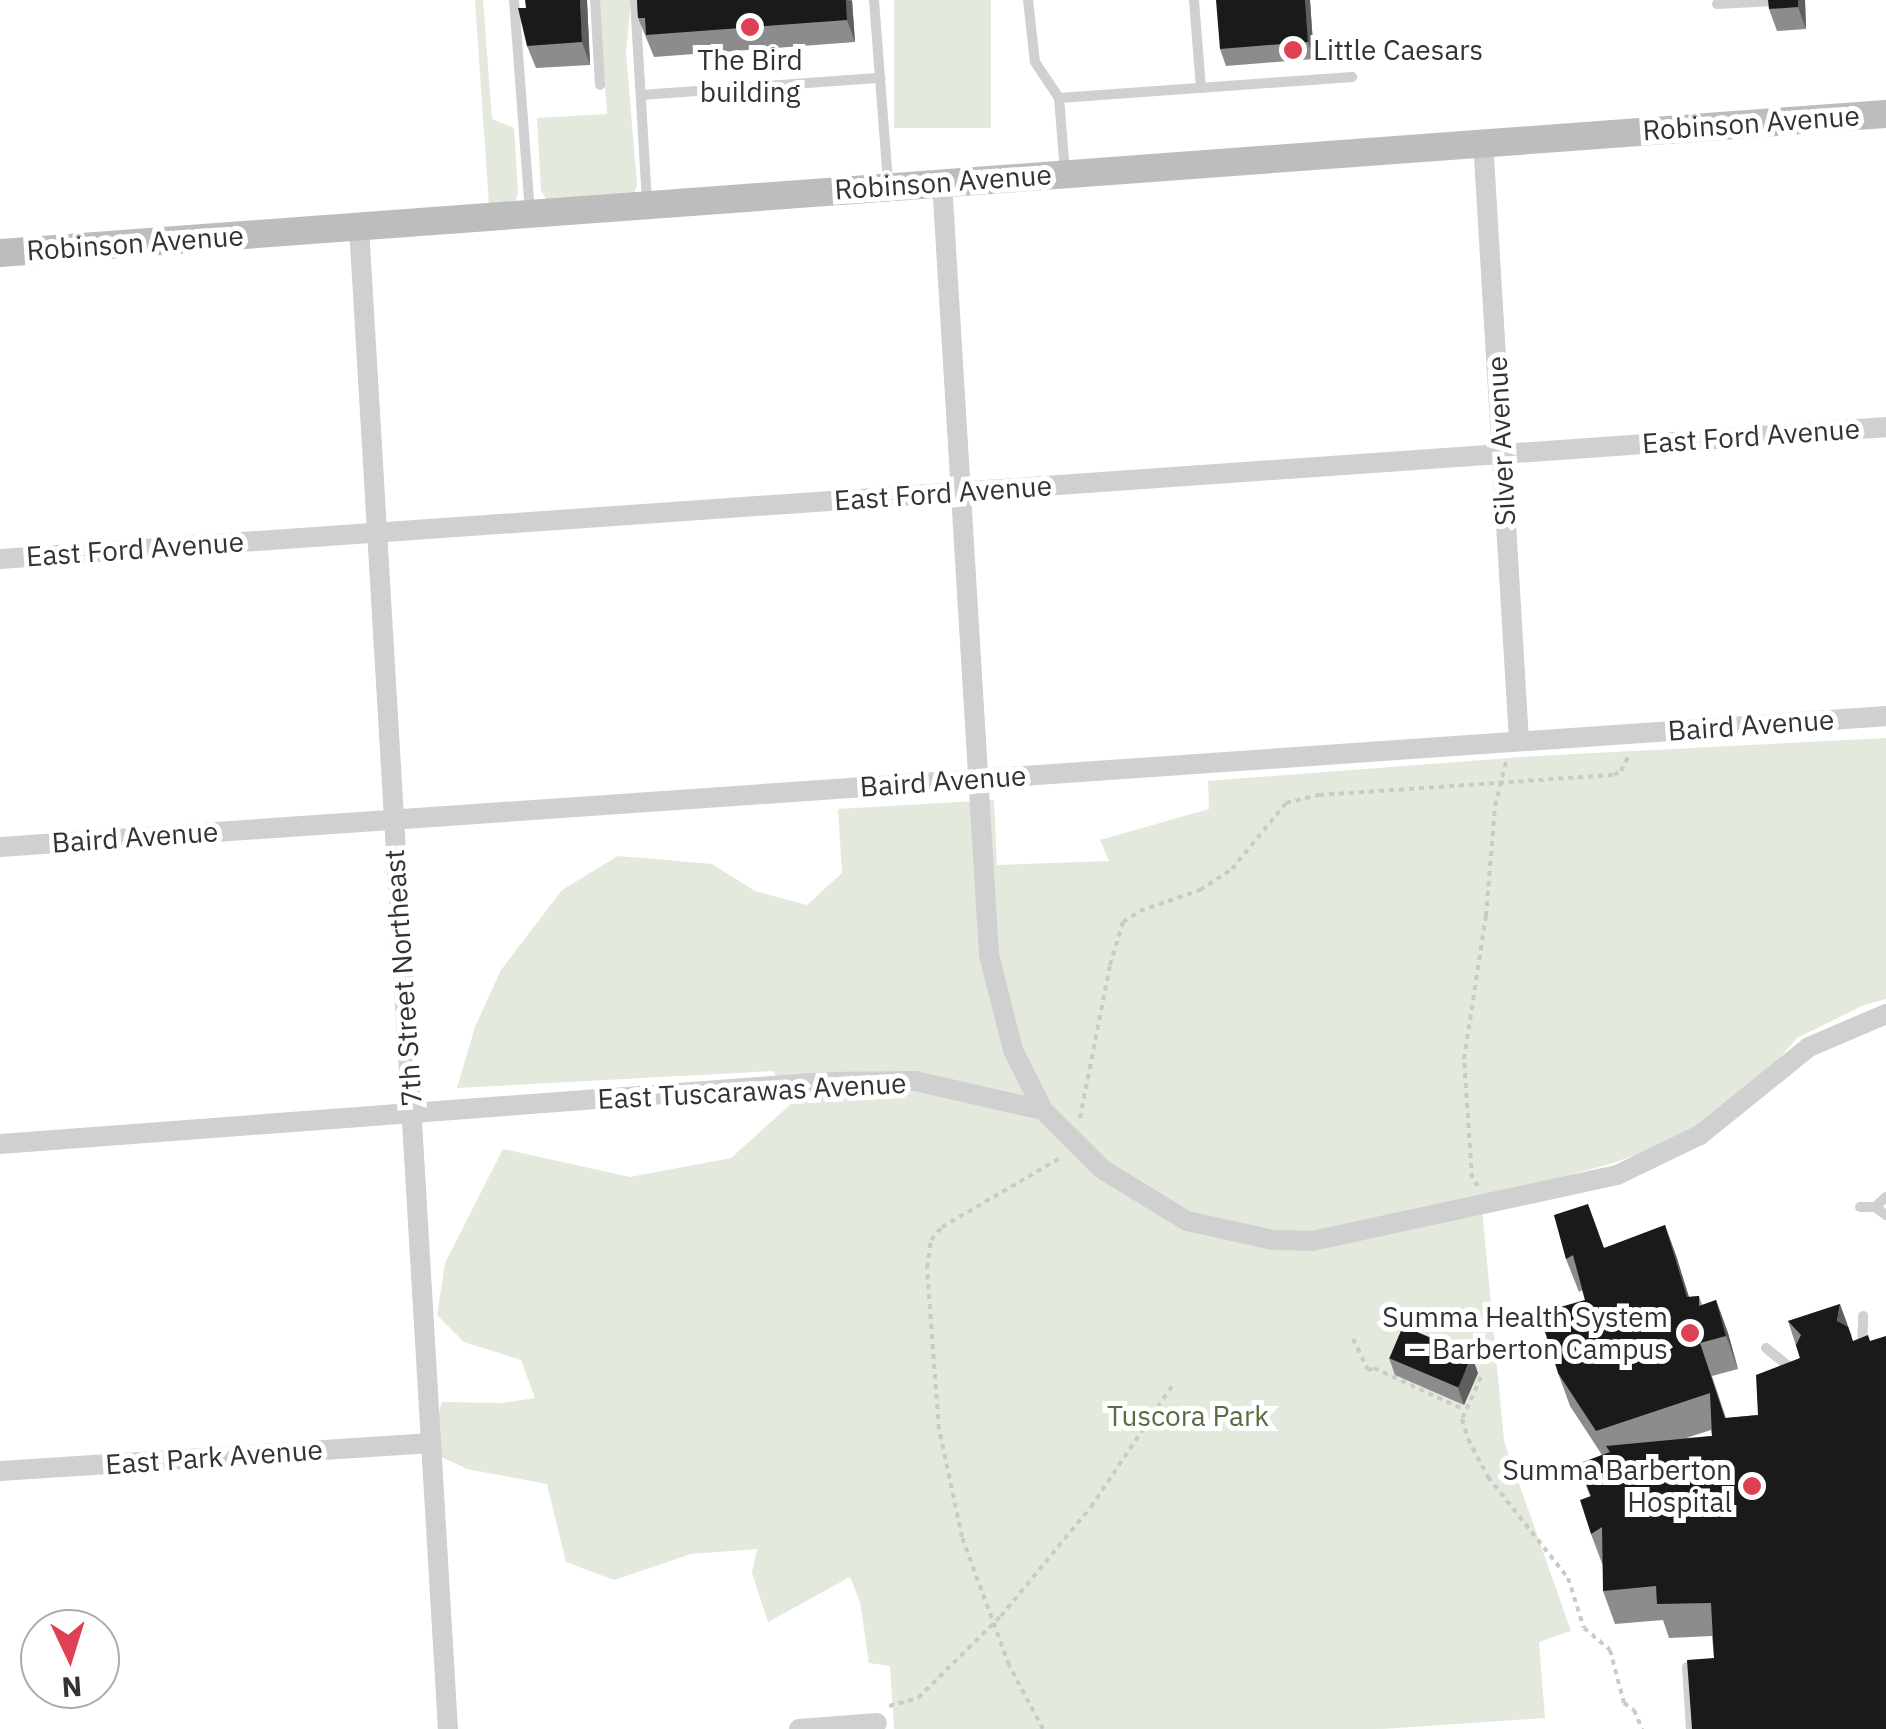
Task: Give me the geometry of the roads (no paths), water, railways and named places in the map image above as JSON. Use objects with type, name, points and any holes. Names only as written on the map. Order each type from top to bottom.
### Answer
[{"type":"main road","name":"Robinson Avenue","points":[[0,253],[1483,140],[1886,114]]},
{"type":"street","name":"Silver Avenue","points":[[1483,140],[1514,742]]},
{"type":"street","points":[[942,182],[989,955],[1013,1050],[1043,1110],[1080,1148],[1151,1202],[1187,1220],[1273,1240],[1345,1237],[1617,1175],[1681,1147],[1809,1047],[1886,1014]]},
{"type":"street","name":"7th Street Northeast","points":[[358,227],[448,1729]]},
{"type":"street","name":"East Ford Avenue","points":[[0,558],[1886,427]]},
{"type":"street","name":"Baird Avenue","points":[[0,847],[1886,716]]},
{"type":"street","name":"East Tuscarawas Avenue","points":[[0,1144],[870,1080],[915,1081],[1043,1110]]},
{"type":"street","name":"East Park Avenue","points":[[0,1470],[428,1443]]},
{"type":"street","points":[[799,1729],[833,1719],[878,1715]]},
{"type":"lane","points":[[514,0],[530,214]]},
{"type":"lane","points":[[595,0],[600,86]]},
{"type":"lane","points":[[635,0],[647,204]]},
{"type":"lane","points":[[874,0],[889,186]]},
{"type":"lane","points":[[1028,0],[1035,62],[1058,98],[1066,173]]},
{"type":"lane","points":[[1194,0],[1201,88]]},
{"type":"lane","points":[[1717,4],[1776,1]]},
{"type":"lane","points":[[1058,98],[1352,77]]},
{"type":"lane","points":[[640,94],[880,78]]},
{"type":"lane","points":[[1875,1207],[1886,1197]]},
{"type":"lane","points":[[1860,1207],[1875,1207],[1886,1215]]},
{"type":"lane","points":[[1857,1352],[1863,1346],[1863,1316]]},
{"type":"lane","points":[[1766,1348],[1791,1371],[1805,1370]]},
{"type":"lane","points":[[1687,1667],[1691,1729]]},
{"type":"place","name":"The Bird building","points":[[750,27]]},
{"type":"place","name":"Little Caesars","points":[[1293,50]]},
{"type":"place","name":"Summa Health System – Barberton Campus","points":[[1690,1333]]},
{"type":"place","name":"Summa Barberton Hospital","points":[[1752,1486]]},
{"type":"park label","name":"Tuscora Park","points":[[1188,1416]]}]
